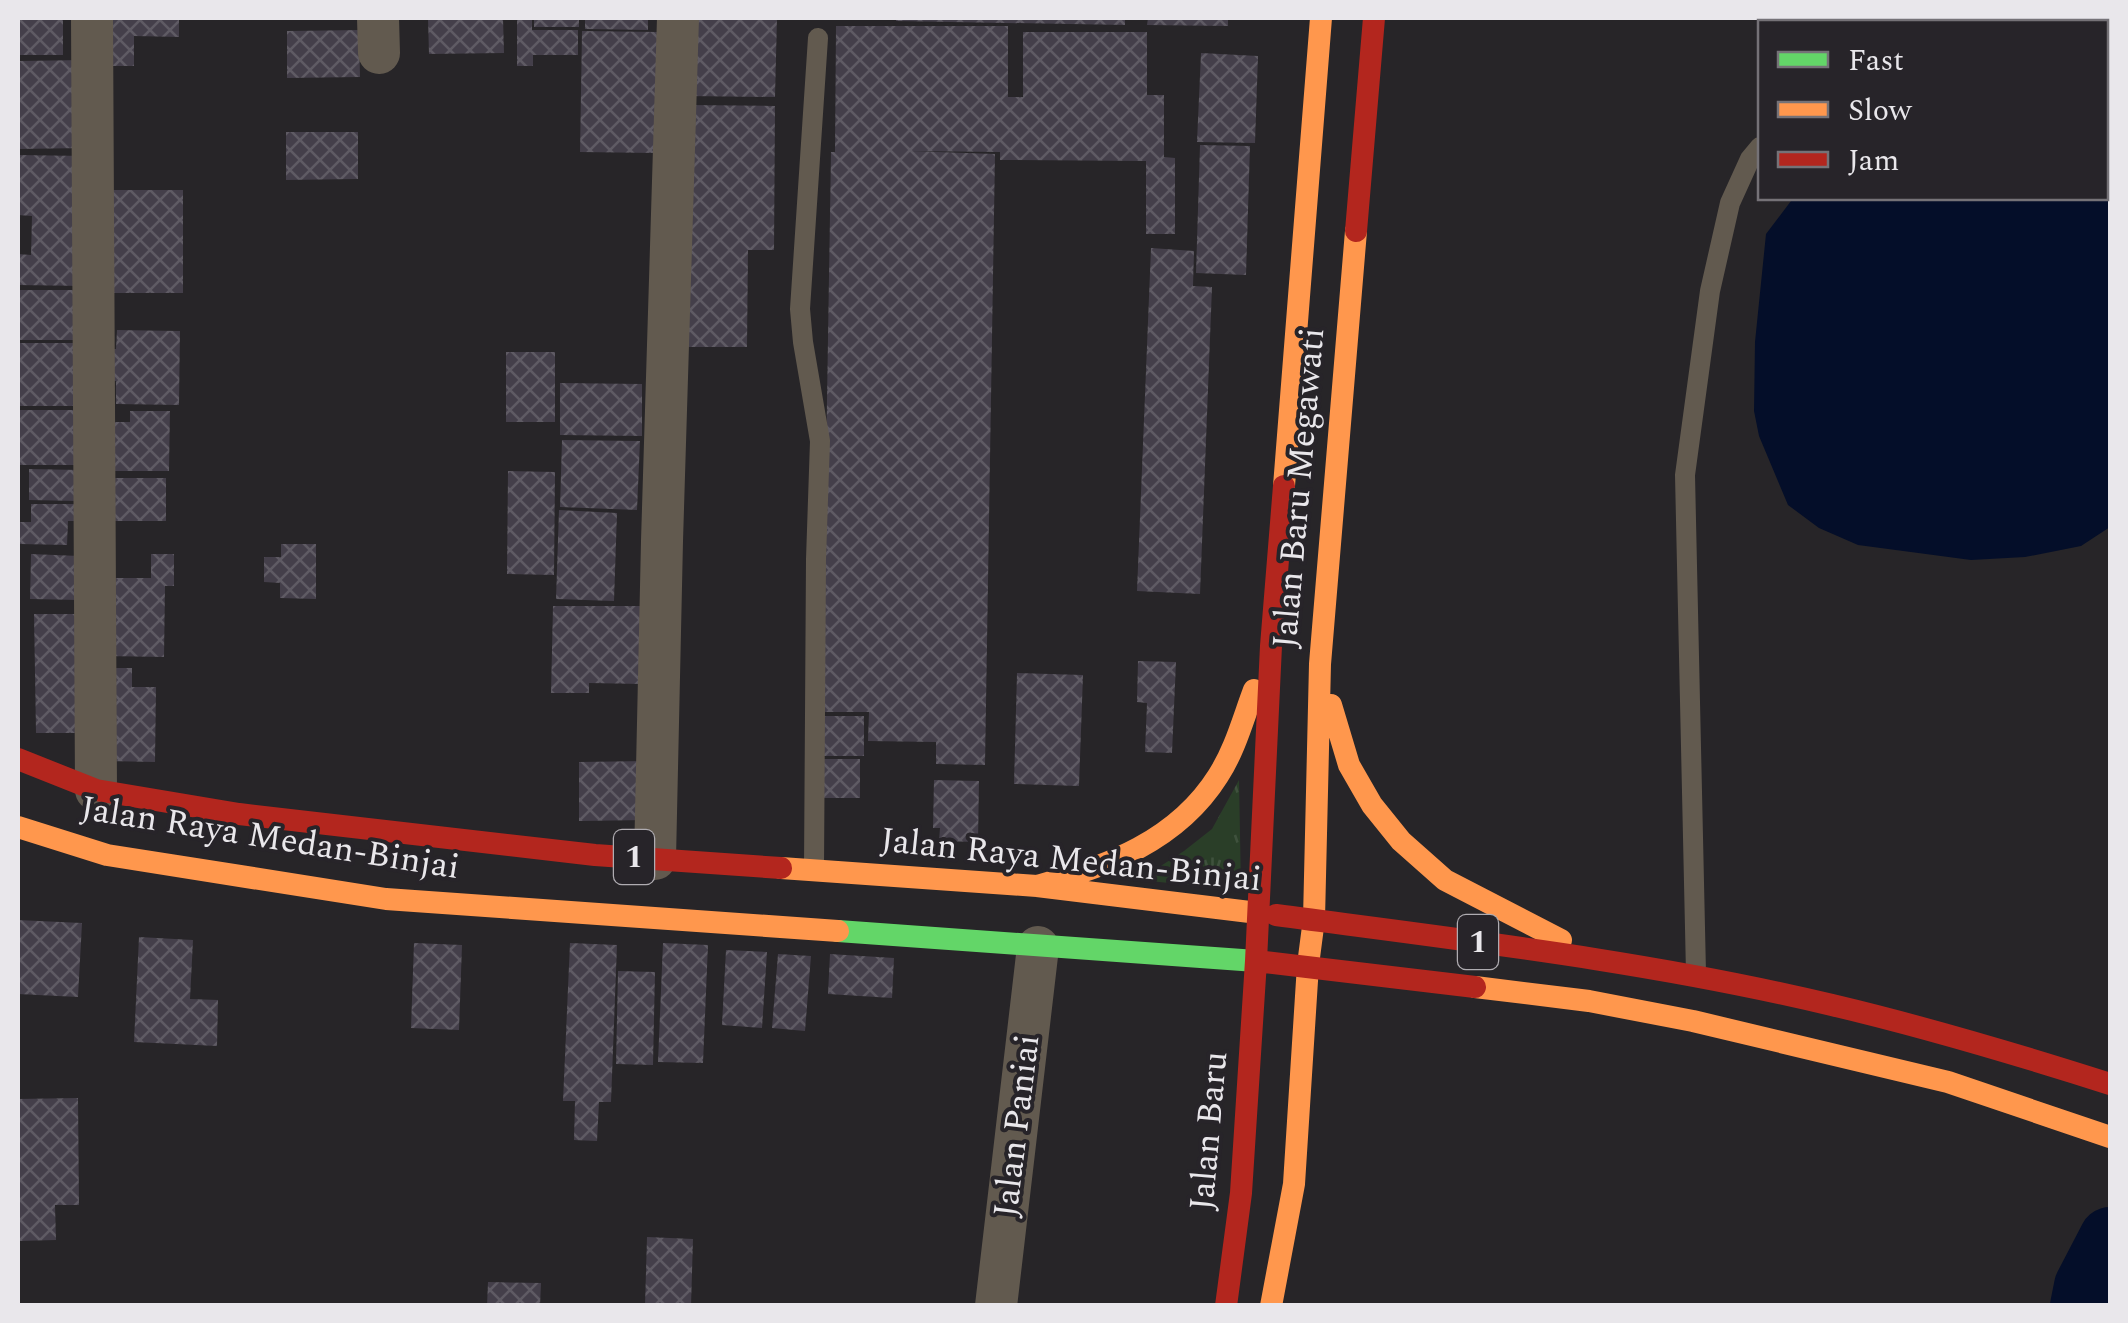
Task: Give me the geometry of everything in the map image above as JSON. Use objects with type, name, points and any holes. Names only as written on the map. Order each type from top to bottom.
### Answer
[{"type":"main road","name":"Jalan Baru Megawati","points":[[1256,961],[1271,646],[1321,18]]},
{"type":"main road","name":"Jalan Baru Megawati","points":[[1308,966],[1314,919],[1320,664],[1374,18]]},
{"type":"main road","points":[[1037,886],[1115,862],[1178,825],[1200,803],[1220,774],[1271,646]]},
{"type":"main road","points":[[1320,664],[1348,765],[1372,806],[1401,841],[1444,880],[1602,962]]},
{"type":"main road","name":"Jalan Raya Medan-Binjai","points":[[18,758],[96,790],[239,814],[595,855],[1037,886],[1314,919],[1602,962],[1832,1004],[2110,1084]]},
{"type":"main road","name":"Jalan Raya Medan-Binjai","points":[[18,827],[106,855],[386,899],[1256,961],[1590,1001],[1948,1082],[2110,1137]]},
{"type":"main road","name":"Jalan Baru","points":[[1226,1306],[1241,1194],[1256,961]]},
{"type":"main road","points":[[1271,1306],[1294,1184],[1308,966]]},
{"type":"street","points":[[92,18],[96,790]]},
{"type":"street","points":[[655,858],[678,18]]},
{"type":"street","name":"Jalan Paniai","points":[[996,1306],[1038,947]]},
{"type":"lane","points":[[814,871],[820,441],[800,309],[818,38]]},
{"type":"lane","points":[[1696,977],[1685,475],[1710,292],[1730,203],[1758,149]]},
{"type":"green space","points":[[1239,780],[1241,890],[1139,880],[1212,829]]},
{"type":"water","points":[[2108,75],[2110,527],[2081,546],[2025,557],[1971,560],[1858,545],[1819,528],[1788,505],[1759,436],[1754,411],[1755,342],[1766,234],[1793,200],[2108,200]]},
{"type":"building","points":[[18,18],[63,18],[63,55],[18,55]]},
{"type":"building","points":[[103,18],[179,18],[179,37],[134,36],[134,66],[108,66]]},
{"type":"building","points":[[428,18],[503,18],[504,53],[429,54]]},
{"type":"building","points":[[534,18],[579,18],[579,27],[534,27]]},
{"type":"building","points":[[585,18],[648,18],[648,30],[585,29]]},
{"type":"building","points":[[688,18],[777,18],[775,97],[687,96]]},
{"type":"building","points":[[1125,18],[1125,25],[896,21]]},
{"type":"building","points":[[1148,18],[1228,18],[1228,26],[1147,25]]},
{"type":"building","points":[[517,19],[532,19],[532,30],[578,30],[578,55],[533,55],[533,66],[517,66]]},
{"type":"building","points":[[836,26],[1008,26],[1008,97],[1023,97],[1023,32],[1147,32],[1147,95],[1164,95],[1164,157],[1175,158],[1175,234],[1146,234],[1146,161],[1000,160],[1000,152],[909,151],[995,154],[985,765],[936,764],[936,742],[868,741],[869,712],[822,712]]},
{"type":"building","points":[[359,30],[360,77],[287,78],[287,31]]},
{"type":"building","points":[[582,31],[658,32],[655,153],[580,152]]},
{"type":"building","points":[[1201,53],[1258,56],[1255,143],[1197,142]]},
{"type":"building","points":[[84,60],[86,148],[18,149],[18,61]]},
{"type":"building","points":[[688,105],[775,106],[774,250],[748,250],[747,347],[686,347]]},
{"type":"building","points":[[286,132],[358,132],[358,179],[286,180]]},
{"type":"building","points":[[1200,145],[1250,146],[1246,275],[1196,273]]},
{"type":"building","points":[[18,155],[86,156],[84,286],[18,285],[18,254],[31,255],[32,216],[18,215]]},
{"type":"building","points":[[108,190],[183,190],[183,293],[108,293]]},
{"type":"building","points":[[1151,248],[1194,251],[1193,286],[1212,287],[1200,594],[1137,591]]},
{"type":"building","points":[[18,290],[82,290],[82,340],[18,340]]},
{"type":"building","points":[[117,330],[180,331],[179,405],[116,404],[116,381],[105,381],[106,349],[116,349]]},
{"type":"building","points":[[18,343],[82,343],[82,406],[18,406]]},
{"type":"building","points":[[506,352],[555,352],[555,422],[506,422]]},
{"type":"building","points":[[560,383],[642,384],[642,436],[560,435]]},
{"type":"building","points":[[18,410],[79,410],[79,465],[18,465]]},
{"type":"building","points":[[130,411],[170,411],[169,471],[104,471],[104,422],[130,422]]},
{"type":"building","points":[[562,440],[640,441],[637,510],[560,507]]},
{"type":"building","points":[[29,469],[79,470],[78,501],[29,500]]},
{"type":"building","points":[[508,471],[555,472],[554,575],[507,574]]},
{"type":"building","points":[[106,478],[166,478],[166,521],[106,521]]},
{"type":"building","points":[[31,504],[78,504],[78,521],[68,521],[67,545],[20,544],[20,522],[31,522]]},
{"type":"building","points":[[559,510],[617,513],[614,601],[556,599]]},
{"type":"building","points":[[281,544],[316,544],[316,599],[280,598],[280,583],[264,582],[264,557],[281,557]]},
{"type":"building","points":[[31,554],[79,556],[78,600],[30,599]]},
{"type":"building","points":[[151,554],[174,554],[174,586],[165,586],[164,657],[105,656],[105,578],[151,578]]},
{"type":"building","points":[[553,606],[643,606],[642,684],[589,683],[589,693],[551,693]]},
{"type":"building","points":[[34,614],[87,614],[88,733],[36,733]]},
{"type":"building","points":[[1138,661],[1176,662],[1172,753],[1145,752],[1147,703],[1137,702]]},
{"type":"building","points":[[107,668],[132,668],[132,687],[156,687],[155,762],[107,761]]},
{"type":"building","points":[[1017,673],[1083,675],[1079,786],[1014,784]]},
{"type":"building","points":[[821,716],[864,716],[864,756],[821,756]]},
{"type":"building","points":[[821,759],[860,759],[860,798],[821,798]]},
{"type":"building","points":[[647,761],[647,820],[579,821],[579,762]]},
{"type":"building","points":[[934,780],[979,781],[978,842],[939,841],[940,828],[933,828]]},
{"type":"building","points":[[18,920],[82,923],[78,997],[18,994]]},
{"type":"building","points":[[139,937],[193,940],[190,999],[218,1000],[217,1046],[134,1042]]},
{"type":"building","points":[[414,943],[462,945],[459,1030],[411,1028]]},
{"type":"building","points":[[570,943],[617,945],[611,1102],[599,1102],[597,1141],[574,1140],[575,1101],[563,1101]]},
{"type":"building","points":[[663,943],[708,945],[703,1063],[658,1062]]},
{"type":"building","points":[[726,950],[767,952],[762,1028],[722,1025]]},
{"type":"building","points":[[778,954],[811,956],[805,1031],[772,1028]]},
{"type":"building","points":[[830,954],[894,958],[892,998],[828,994]]},
{"type":"building","points":[[618,971],[655,972],[653,1065],[616,1064]]},
{"type":"building","points":[[78,1098],[79,1205],[55,1205],[56,1240],[18,1241],[18,1099]]},
{"type":"building","points":[[647,1237],[693,1239],[691,1306],[645,1306]]},
{"type":"building","points":[[488,1282],[541,1283],[540,1306],[487,1306]]},
{"type":"waterway","points":[[2081,1306],[2085,1286],[2110,1238]]},
{"type":"traffic: fast","points":[[838,931],[1256,961]]},
{"type":"traffic: slow","points":[[1284,486],[1321,18]]},
{"type":"traffic: slow","points":[[1308,965],[1314,919],[1320,664],[1356,231]]},
{"type":"traffic: slow","points":[[1037,886],[1115,860],[1182,818],[1224,766],[1254,690]]},
{"type":"traffic: slow","points":[[1331,705],[1349,765],[1372,805],[1401,841],[1445,880],[1561,940]]},
{"type":"traffic: slow","points":[[18,827],[107,855],[386,899],[838,931]]},
{"type":"traffic: slow","points":[[781,868],[1037,886],[1258,913]]},
{"type":"traffic: slow","points":[[1271,1306],[1294,1184],[1308,965]]},
{"type":"traffic: slow","points":[[1475,987],[1589,1001],[1693,1021],[1948,1082],[2110,1137]]},
{"type":"traffic: jam","points":[[1356,231],[1374,18]]},
{"type":"traffic: jam","points":[[1284,486],[1271,646],[1256,961],[1475,987]]},
{"type":"traffic: jam","points":[[18,759],[96,790],[239,814],[595,855],[781,868]]},
{"type":"traffic: jam","points":[[1276,915],[1694,976],[1937,1032],[2110,1084]]},
{"type":"traffic: jam","points":[[1226,1306],[1241,1193],[1256,961]]}]
